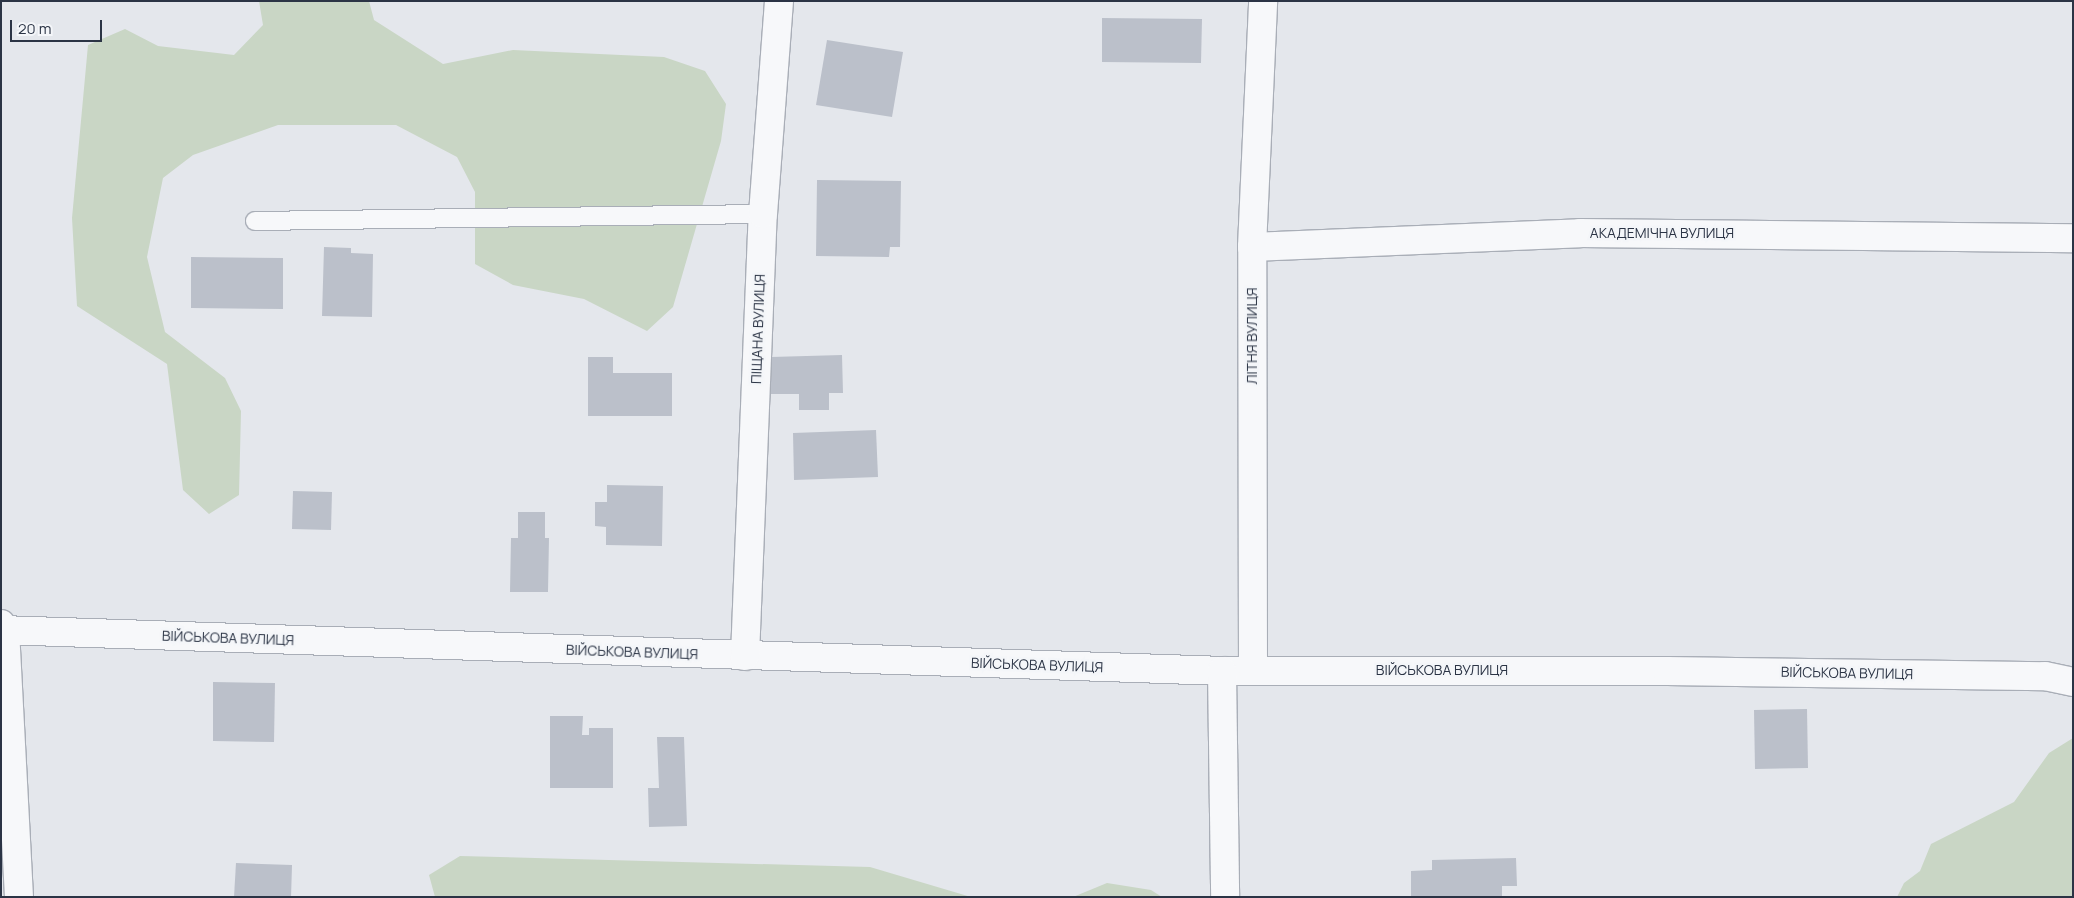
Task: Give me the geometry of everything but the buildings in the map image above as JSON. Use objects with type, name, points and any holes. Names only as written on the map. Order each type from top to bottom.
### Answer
[{"type":"street","name":"ПІЩАНА ВУЛИЦЯ","points":[[745,656],[763,214],[779,1]]},
{"type":"street","name":"ЛІТНЯ ВУЛИЦЯ","points":[[1253,670],[1252,247],[1263,1]]},
{"type":"street","name":"АКАДЕМІЧНА ВУЛИЦЯ","points":[[1252,247],[1580,232],[2073,238]]},
{"type":"street","name":"ВІЙСЬКОВА ВУЛИЦЯ","points":[[2,628],[745,656],[1222,671],[1706,671],[2045,676],[2073,682]]},
{"type":"street","points":[[2,628],[19,897]]},
{"type":"street","points":[[1222,671],[1225,897]]},
{"type":"lane","points":[[255,221],[763,214]]},
{"type":"green space","points":[[259,1],[369,1],[374,20],[443,64],[513,50],[664,57],[705,71],[726,104],[721,141],[673,307],[647,331],[584,299],[513,285],[475,264],[475,192],[457,157],[396,125],[278,125],[193,155],[163,178],[147,257],[165,332],[225,378],[241,411],[239,495],[209,514],[183,490],[167,364],[77,306],[72,218],[88,45],[125,29],[158,46],[234,55],[263,25]]},
{"type":"green space","points":[[2073,738],[2073,897],[1897,897],[1904,883],[1920,871],[1931,844],[2014,802],[2049,753]]},
{"type":"green space","points":[[460,856],[870,867],[971,897],[435,897],[429,875]]},
{"type":"green space","points":[[1107,883],[1151,890],[1162,897],[1073,897]]}]
